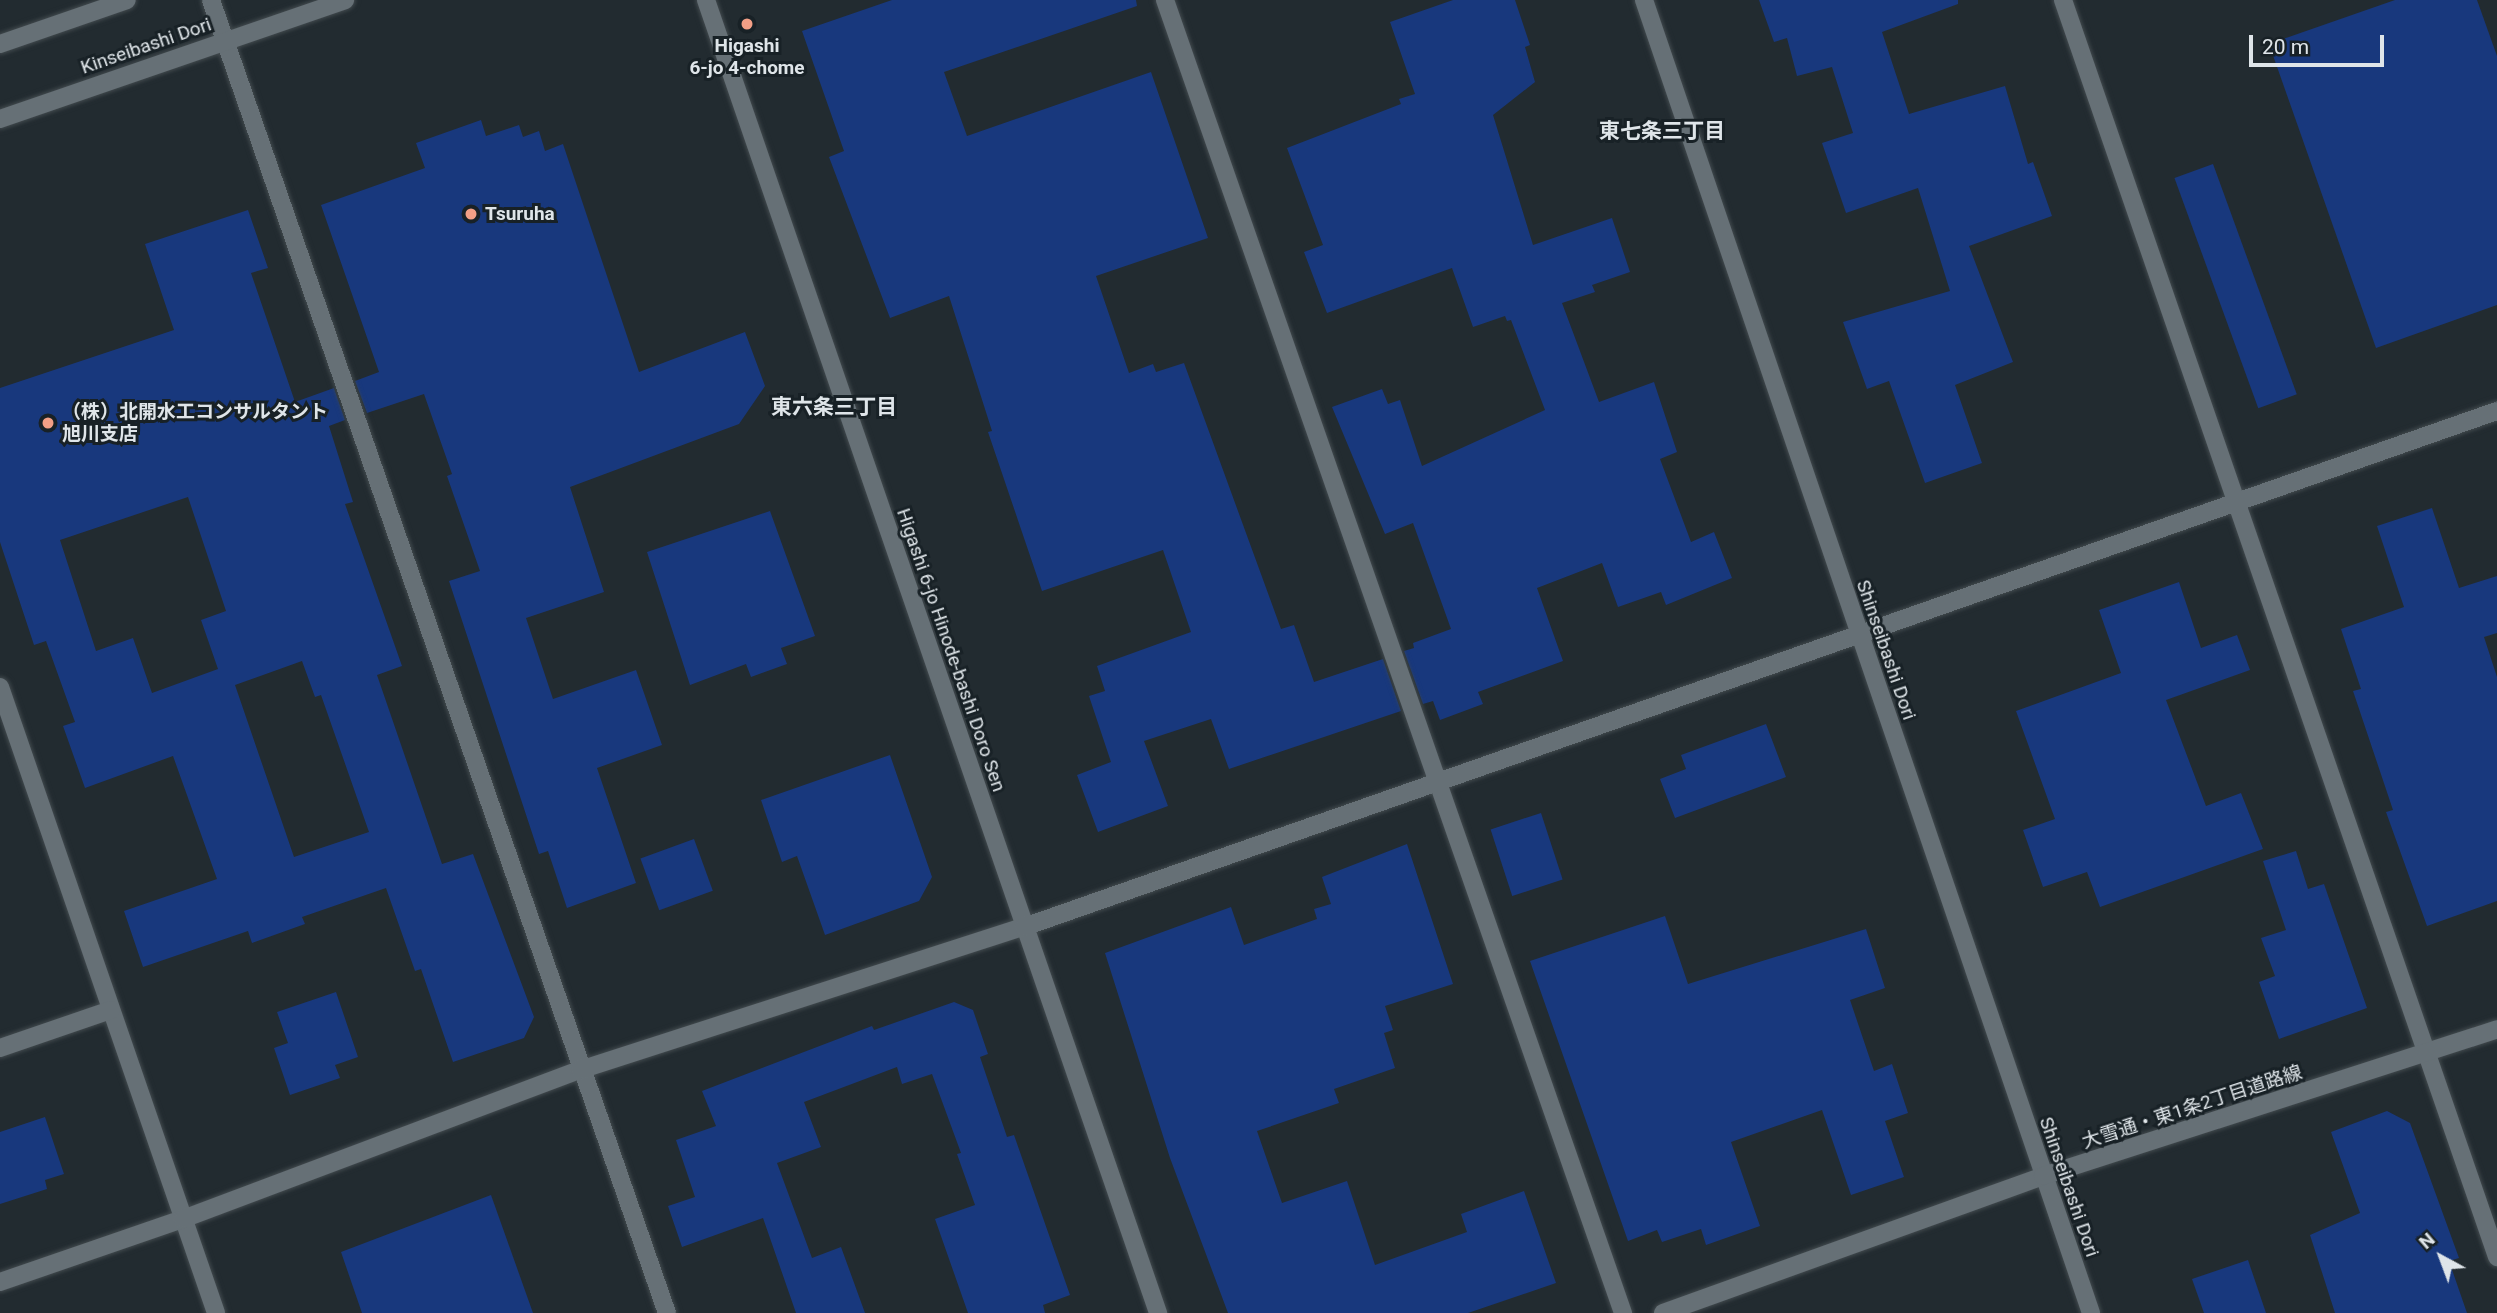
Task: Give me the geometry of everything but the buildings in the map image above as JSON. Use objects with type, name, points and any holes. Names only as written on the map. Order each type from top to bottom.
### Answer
[{"type":"street","points":[[0,44],[127,0]]},
{"type":"street","points":[[211,0],[580,1070],[667,1313]]},
{"type":"street","name":"Kinseibashi Dori","points":[[0,119],[345,0]]},
{"type":"street","name":"Higashi 6-jo Hinode-bashi Doro Sen","points":[[706,0],[1158,1313]]},
{"type":"street","points":[[1165,0],[1435,782],[1623,1313]]},
{"type":"street","name":"Shinseibashi Dori","points":[[1644,0],[2091,1313]]},
{"type":"street","points":[[2063,0],[2497,1257]]},
{"type":"street","points":[[0,1282],[183,1219],[580,1070],[1024,927],[2497,411]]},
{"type":"street","points":[[0,687],[216,1313]]},
{"type":"street","points":[[0,1048],[111,1010]]},
{"type":"street","name":"大雪通・東1条2丁目道路線","points":[[1663,1313],[2043,1176],[2427,1054],[2497,1029]]},
{"type":"place","name":"Higashi 6-jo 4-chome","points":[[747,24]]},
{"type":"place","name":"Tsuruha","points":[[471,214]]},
{"type":"place","name":"（株）北開水工コンサルタント 旭川支店","points":[[48,423]]},
{"type":"district","name":"東七条三丁目","points":[[1662,131]]},
{"type":"district","name":"東六条三丁目","points":[[834,407]]}]
